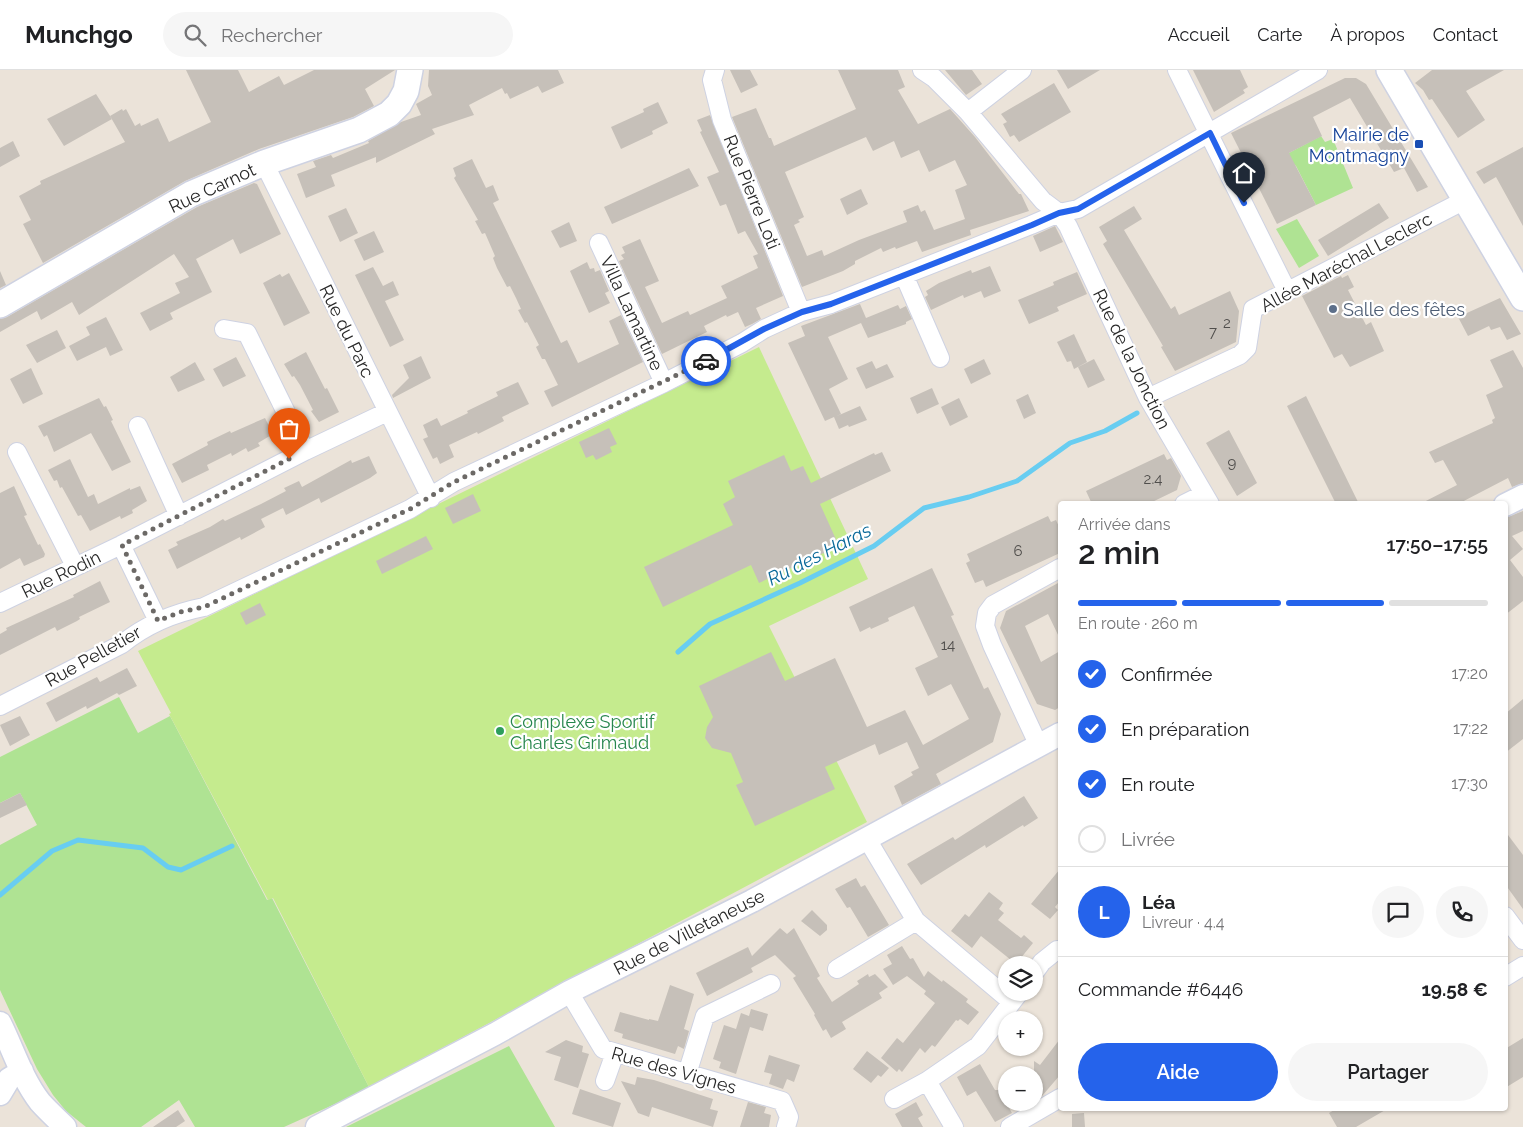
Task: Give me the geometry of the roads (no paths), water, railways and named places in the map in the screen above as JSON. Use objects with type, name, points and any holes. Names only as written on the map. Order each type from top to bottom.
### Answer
[{"type":"main road","name":"Rue Carnot","points":[[0,305],[191,194],[264,163],[359,130],[389,114],[400,104],[406,91],[410,70]]},
{"type":"main road","points":[[1389,70],[1523,298]]},
{"type":"street","name":"Rue Pierre Loti","points":[[715,70],[712,80],[722,120],[802,312]]},
{"type":"street","points":[[922,70],[934,78],[968,112],[1043,202],[1059,213]]},
{"type":"street","points":[[968,112],[1022,70]]},
{"type":"street","points":[[1177,70],[1210,133],[1287,292]]},
{"type":"street","name":"Rue Pelletier","points":[[0,706],[122,644],[138,631],[158,621],[180,612],[204,607],[431,498],[454,482],[664,383],[742,343],[764,329],[802,312],[831,304],[1059,213],[1078,209],[1318,70]]},
{"type":"street","name":"Rue du Parc","points":[[264,163],[431,498]]},
{"type":"street","name":"Allée Maréchal Leclerc","points":[[1148,398],[1240,355],[1247,348],[1254,309],[1465,200]]},
{"type":"street","name":"Rue de la Jonction","points":[[1059,213],[1068,226],[1148,398],[1207,499]]},
{"type":"street","name":"Villa Lamartine","points":[[599,243],[664,383]]},
{"type":"street","points":[[904,275],[940,358]]},
{"type":"street","points":[[224,329],[247,333],[305,451]]},
{"type":"street","name":"Rue Rodin","points":[[0,603],[122,545],[305,451],[387,412]]},
{"type":"street","points":[[138,426],[179,516]]},
{"type":"street","points":[[17,452],[75,566]]},
{"type":"street","points":[[1508,504],[1523,496]]},
{"type":"street","name":"Rue Rodin","points":[[122,545],[158,621]]},
{"type":"street","points":[[1039,746],[985,626],[987,613],[993,605],[1058,569]]},
{"type":"street","name":"Rue de Villetaneuse","points":[[317,1127],[495,1034],[568,992],[752,901],[1058,735]]},
{"type":"street","points":[[867,839],[916,921],[998,983]]},
{"type":"street","points":[[1508,920],[1523,940]]},
{"type":"street","points":[[837,969],[916,921]]},
{"type":"street","points":[[1043,961],[1058,951]]},
{"type":"street","points":[[1508,975],[1523,966]]},
{"type":"street","points":[[687,1074],[705,1016],[771,984]]},
{"type":"street","name":"Rue des Vignes","points":[[568,992],[603,1049],[782,1101],[789,1116],[786,1127]]},
{"type":"street","points":[[894,1099],[928,1081],[978,1046],[1013,1001]]},
{"type":"street","points":[[0,1023],[22,1071],[41,1102],[65,1127]]},
{"type":"street","points":[[605,1081],[615,1053]]},
{"type":"street","points":[[0,1094],[9,1079],[22,1071]]},
{"type":"street","points":[[928,1081],[954,1127]]},
{"type":"street","points":[[1010,1127],[1058,1099]]},
{"type":"waterway","name":"Ru des Haras","points":[[678,652],[710,624],[800,583],[874,546],[924,508],[969,497],[1017,481],[1070,443],[1105,431],[1137,413]]},
{"type":"waterway","name":"Ru des Haras","points":[[0,895],[52,851],[78,840],[143,848],[168,867],[181,870],[232,846]]},
{"type":"place","name":"Mairie de Montmagny","points":[[1419,144]]},
{"type":"place","name":"Salle des fêtes","points":[[1333,309]]},
{"type":"place","name":"Complexe Sportif Charles Grimaud","points":[[500,731]]}]
